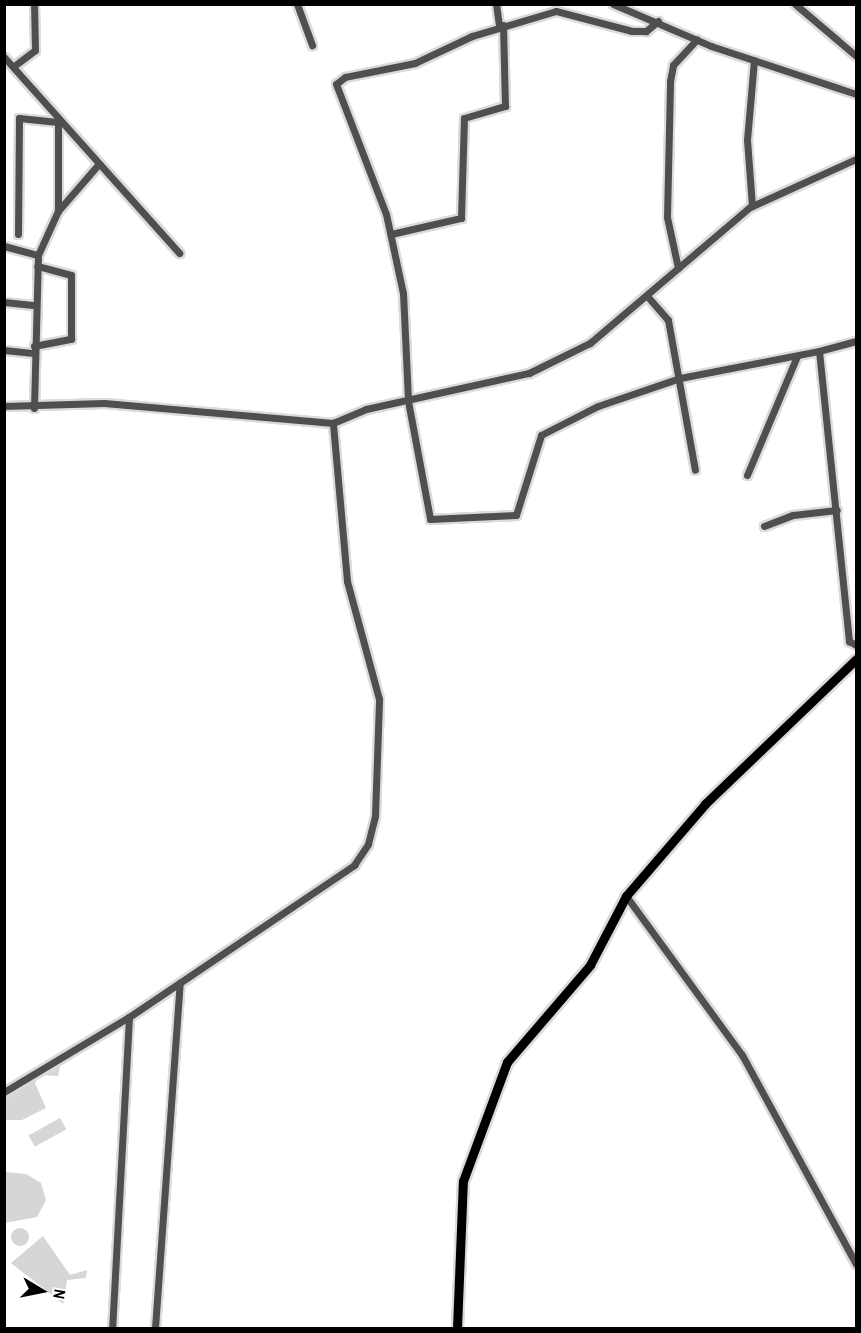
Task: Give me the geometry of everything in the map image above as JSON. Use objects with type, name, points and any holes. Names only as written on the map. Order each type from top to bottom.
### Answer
[{"type":"main road","points":[[457,1329],[463,1181],[490,1097],[518,1046],[602,949],[626,896],[705,804],[856,659]]},
{"type":"street","points":[[14,66],[34,50],[34,4]]},
{"type":"street","points":[[297,4],[312,45]]},
{"type":"street","points":[[390,234],[461,218],[464,118],[505,106],[501,25],[496,4]]},
{"type":"street","points":[[613,4],[697,39],[856,94]]},
{"type":"street","points":[[795,4],[856,56]]},
{"type":"street","points":[[658,21],[646,31],[632,31],[556,11],[501,25],[414,63],[345,77],[336,84],[366,153],[390,234],[403,293],[408,401],[430,519],[516,515],[541,435],[598,406],[680,378],[797,356],[856,340]]},
{"type":"street","points":[[678,268],[668,217],[670,81],[673,65],[697,39]]},
{"type":"street","points":[[4,57],[97,166],[179,253]]},
{"type":"street","points":[[752,206],[747,140],[754,60]]},
{"type":"street","points":[[18,234],[17,120],[58,122]]},
{"type":"street","points":[[58,122],[58,212]]},
{"type":"street","points":[[4,406],[34,408],[104,403],[333,423],[366,409],[529,374],[590,342],[648,297],[703,241],[752,206],[856,159]]},
{"type":"street","points":[[34,408],[38,255],[58,212],[97,166]]},
{"type":"street","points":[[4,246],[38,255]]},
{"type":"street","points":[[4,350],[34,349],[71,339],[71,275],[37,266]]},
{"type":"street","points":[[648,297],[668,320],[695,470]]},
{"type":"street","points":[[4,302],[35,304]]},
{"type":"street","points":[[819,351],[849,641],[856,645]]},
{"type":"street","points":[[747,476],[797,356]]},
{"type":"street","points":[[4,1092],[129,1017],[354,865],[368,844],[375,816],[379,699],[347,581],[333,423]]},
{"type":"street","points":[[764,526],[793,515],[837,510]]},
{"type":"street","points":[[626,896],[742,1055],[856,1264]]},
{"type":"street","points":[[154,1329],[180,982]]},
{"type":"street","points":[[112,1329],[129,1017]]},
{"type":"shaded area","points":[[61,1060],[58,1076],[40,1075],[35,1083],[46,1108],[22,1120],[5,1120],[5,1095]]},
{"type":"shaded area","points":[[60,1118],[66,1129],[35,1147],[29,1135]]},
{"type":"shaded area","points":[[5,1172],[26,1174],[41,1183],[46,1200],[37,1217],[5,1223]]},
{"type":"shaded area","points":[[16,1228],[24,1228],[29,1233],[27,1244],[16,1246],[11,1241],[11,1233]]},
{"type":"shaded area","points":[[43,1236],[70,1275],[87,1270],[86,1278],[67,1280],[63,1304],[11,1263]]}]
